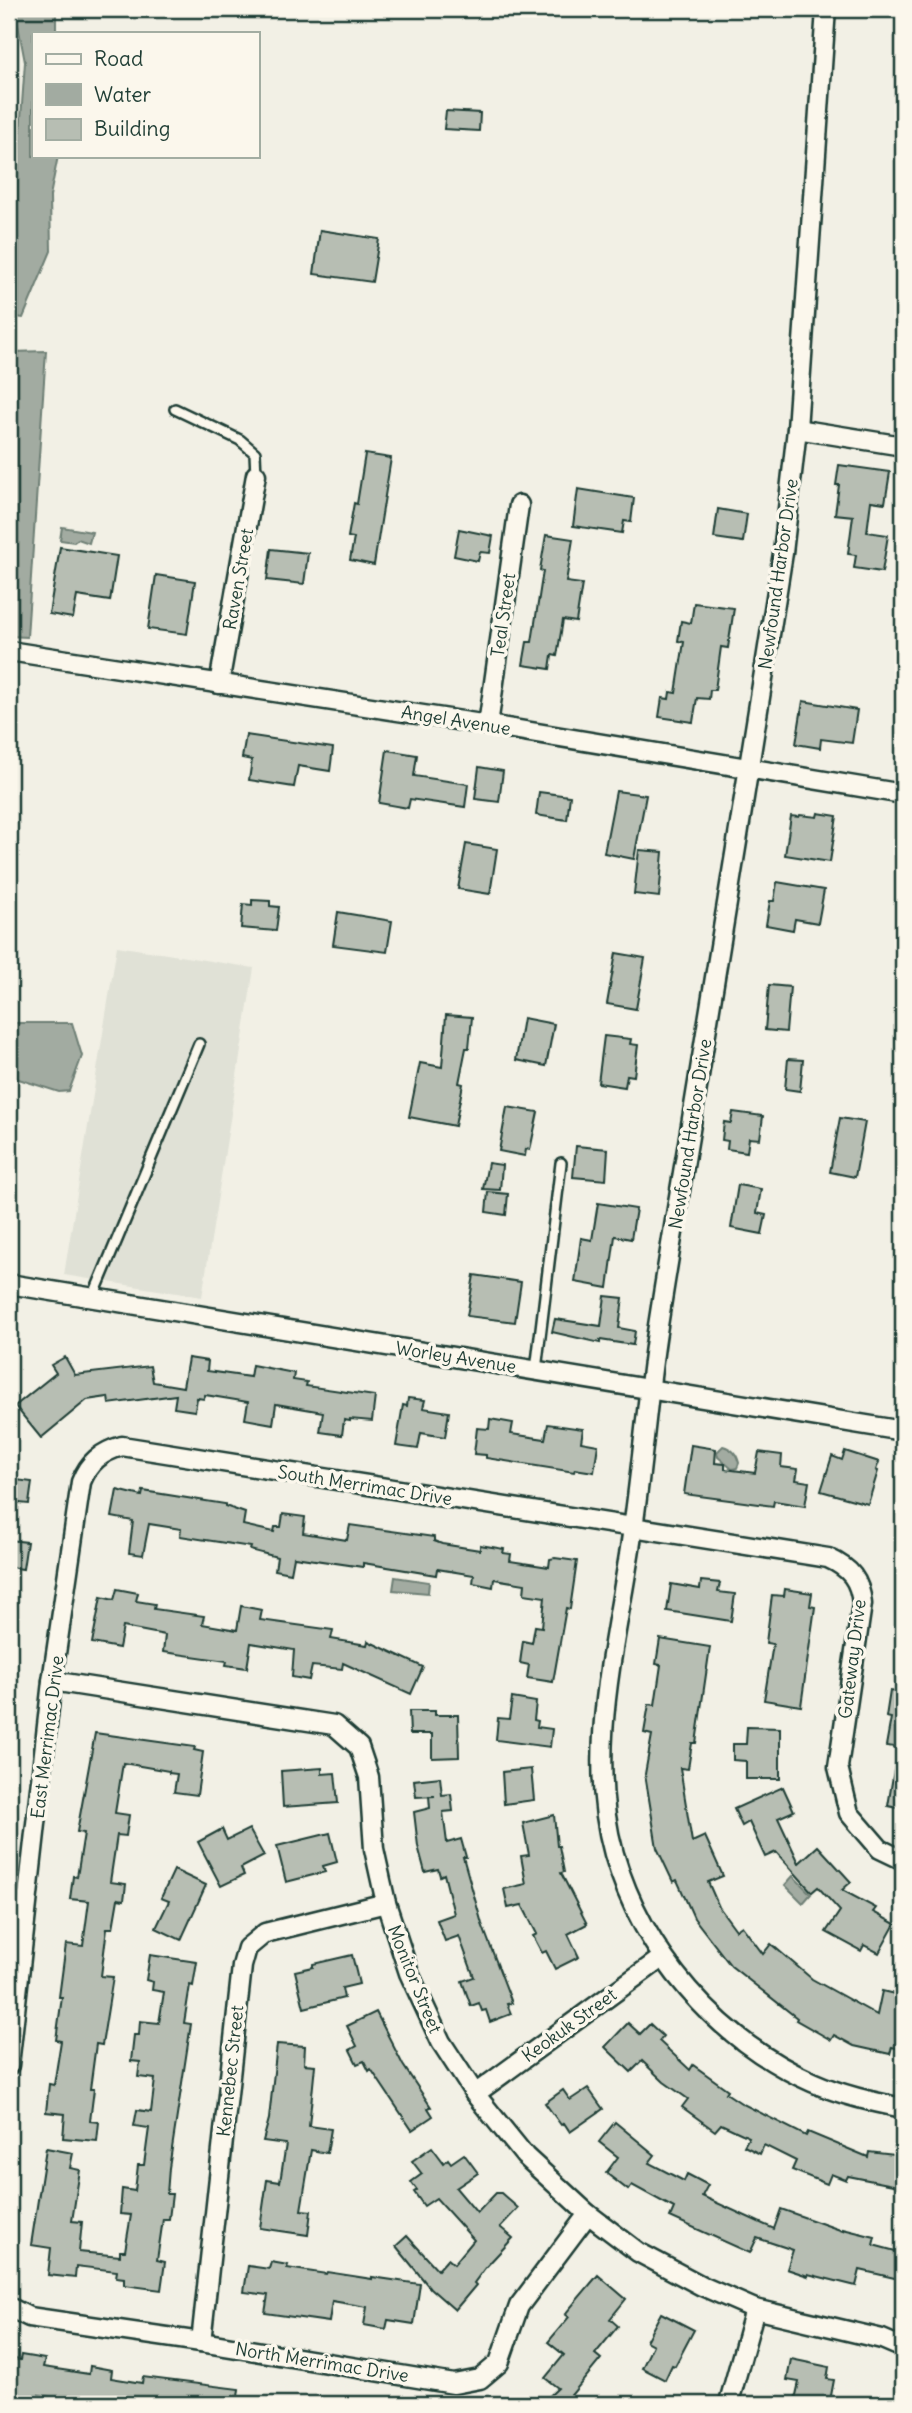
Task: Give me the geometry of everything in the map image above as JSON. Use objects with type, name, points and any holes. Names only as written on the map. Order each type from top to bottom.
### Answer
[{"type":"street","name":"Newfound Harbor Drive","points":[[826,9],[797,429],[783,552],[650,1389],[633,1528],[603,1729],[604,1792],[613,1850],[632,1901],[663,1957],[710,2014],[736,2037],[815,2084],[903,2108]]},
{"type":"street","points":[[797,429],[903,446]]},
{"type":"street","name":"Raven Street","points":[[219,684],[256,475]]},
{"type":"street","name":"Teal Street","points":[[488,725],[519,505]]},
{"type":"street","name":"Angel Avenue","points":[[9,652],[488,725],[903,794]]},
{"type":"street","name":"Worley Avenue","points":[[9,1284],[903,1431]]},
{"type":"street","name":"South Merrimac Drive","points":[[98,1457],[109,1449],[122,1446],[633,1528]]},
{"type":"street","name":"East Merrimac Drive","points":[[9,2065],[52,1681],[81,1482],[87,1468],[98,1457]]},
{"type":"street","name":"Gateway Drive","points":[[633,1528],[828,1558],[843,1565],[854,1576],[861,1590],[862,1604],[838,1768],[849,1813],[880,1849],[903,1860]]},
{"type":"street","name":"Monitor Street","points":[[52,1681],[334,1725],[359,1747],[369,1777],[374,1849],[386,1903],[409,1973],[441,2042],[475,2094],[525,2156],[588,2214],[638,2252],[702,2286],[755,2309],[882,2339],[903,2348]]},
{"type":"street","name":"Kennebec Street","points":[[201,2342],[242,1966],[247,1948],[265,1933],[386,1903]]},
{"type":"street","name":"Keokuk Street","points":[[475,2094],[663,1957]]},
{"type":"street","name":"North Merrimac Drive","points":[[9,2307],[29,2317],[454,2384],[480,2379],[499,2363],[519,2306],[588,2214]]},
{"type":"street","points":[[729,2402],[755,2309]]},
{"type":"lane","points":[[175,409],[240,440],[255,453],[256,475]]},
{"type":"lane","points":[[93,1297],[199,1044]]},
{"type":"lane","points":[[536,1370],[561,1163]]},
{"type":"shaded area","points":[[117,946],[254,968],[202,1297],[64,1275]]},
{"type":"water","points":[[15,9],[56,9],[56,32],[32,32],[32,158],[58,158],[50,196],[51,251],[23,318],[9,316],[9,288],[25,62]]},
{"type":"water","points":[[46,351],[27,637],[9,636],[9,393],[12,352]]},
{"type":"water","points":[[62,527],[92,532],[89,543],[78,539],[74,542],[60,540]]},
{"type":"water","points":[[9,1023],[72,1023],[82,1056],[69,1091],[59,1092],[9,1076]]},
{"type":"water","points":[[723,1446],[735,1454],[739,1463],[737,1468],[732,1469],[718,1457],[717,1452]]},
{"type":"water","points":[[395,1577],[429,1582],[428,1593],[393,1590]]},
{"type":"water","points":[[793,1876],[811,1894],[803,1903],[785,1885]]},
{"type":"building","points":[[446,111],[480,113],[479,131],[444,129]]},
{"type":"building","points":[[320,230],[379,239],[372,282],[314,274]]},
{"type":"building","points":[[365,454],[391,458],[374,565],[350,560],[354,538],[348,537],[354,503],[357,504]]},
{"type":"building","points":[[839,465],[890,472],[885,503],[871,501],[867,532],[888,535],[882,572],[854,568],[856,555],[848,554],[853,516],[835,514]]},
{"type":"building","points":[[578,489],[634,498],[631,522],[624,521],[622,533],[573,526]]},
{"type":"building","points":[[718,509],[747,514],[743,542],[714,538]]},
{"type":"building","points":[[459,529],[493,536],[490,553],[480,552],[478,561],[454,556]]},
{"type":"building","points":[[546,535],[573,539],[566,582],[582,584],[576,622],[563,620],[557,656],[552,655],[550,669],[523,665],[527,642],[532,642]]},
{"type":"building","points":[[60,547],[117,556],[110,601],[77,596],[73,618],[49,614]]},
{"type":"building","points":[[271,549],[308,553],[304,584],[267,580]]},
{"type":"building","points":[[156,575],[195,581],[187,634],[148,629]]},
{"type":"building","points":[[694,603],[734,608],[728,648],[721,647],[715,690],[710,690],[709,699],[697,698],[693,722],[659,717],[662,698],[669,699],[670,692],[676,693],[684,642],[678,641],[681,621],[691,623]]},
{"type":"building","points":[[803,701],[857,710],[852,743],[821,739],[820,748],[796,744]]},
{"type":"building","points":[[246,735],[333,748],[330,771],[298,766],[294,787],[249,780],[252,760],[242,758]]},
{"type":"building","points":[[387,750],[417,755],[414,776],[468,784],[465,807],[410,799],[408,808],[379,803]]},
{"type":"building","points":[[479,767],[503,771],[499,802],[475,799]]},
{"type":"building","points":[[616,791],[646,795],[634,859],[604,853]]},
{"type":"building","points":[[539,792],[570,796],[567,820],[536,815]]},
{"type":"building","points":[[818,813],[837,816],[830,862],[785,855],[791,816],[817,817]]},
{"type":"building","points":[[466,844],[497,849],[490,894],[458,889]]},
{"type":"building","points":[[639,850],[663,852],[659,897],[634,894]]},
{"type":"building","points":[[777,882],[824,890],[818,923],[795,919],[793,930],[766,925]]},
{"type":"building","points":[[252,900],[270,901],[270,906],[279,907],[276,931],[241,928],[243,904],[252,905]]},
{"type":"building","points":[[338,912],[392,921],[387,952],[333,945]]},
{"type":"building","points":[[616,953],[645,958],[636,1009],[607,1004]]},
{"type":"building","points":[[769,985],[790,987],[786,1032],[765,1030]]},
{"type":"building","points":[[446,1015],[472,1017],[469,1048],[466,1048],[459,1083],[463,1084],[455,1126],[409,1117],[420,1063],[442,1067]]},
{"type":"building","points":[[523,1018],[554,1024],[546,1066],[516,1060]]},
{"type":"building","points":[[604,1036],[631,1039],[630,1044],[638,1045],[634,1076],[627,1075],[625,1087],[598,1083]]},
{"type":"building","points":[[788,1059],[803,1060],[800,1091],[785,1089]]},
{"type":"building","points":[[507,1107],[538,1112],[530,1150],[526,1149],[525,1156],[499,1151]]},
{"type":"building","points":[[733,1112],[763,1116],[760,1139],[749,1138],[747,1152],[727,1149],[728,1141],[722,1140],[724,1122],[731,1123]]},
{"type":"building","points":[[840,1118],[865,1122],[855,1177],[830,1172]]},
{"type":"building","points":[[576,1146],[608,1149],[606,1180],[573,1177]]},
{"type":"building","points":[[488,1163],[502,1165],[500,1190],[483,1189]]},
{"type":"building","points":[[738,1185],[761,1189],[757,1213],[766,1215],[762,1234],[731,1228]]},
{"type":"building","points":[[488,1192],[508,1194],[506,1215],[486,1212]]},
{"type":"building","points":[[598,1203],[636,1209],[631,1239],[615,1236],[608,1288],[575,1282],[581,1238],[592,1240]]},
{"type":"building","points":[[474,1275],[521,1282],[515,1322],[467,1316]]},
{"type":"building","points":[[605,1296],[623,1298],[619,1328],[635,1331],[633,1345],[600,1340],[600,1343],[552,1332],[555,1319],[601,1326]]},
{"type":"building","points":[[65,1357],[75,1375],[150,1366],[153,1382],[183,1387],[188,1358],[208,1361],[207,1371],[250,1377],[252,1365],[294,1373],[293,1380],[307,1382],[306,1386],[375,1396],[372,1421],[344,1420],[342,1435],[320,1432],[323,1412],[276,1404],[273,1424],[245,1419],[248,1402],[205,1395],[204,1399],[197,1398],[195,1411],[174,1408],[176,1395],[109,1404],[108,1397],[87,1400],[41,1438],[15,1406],[56,1373],[51,1365]]},
{"type":"building","points":[[408,1398],[425,1400],[423,1408],[449,1412],[445,1437],[421,1433],[418,1449],[396,1446],[403,1405],[407,1406]]},
{"type":"building","points":[[490,1419],[513,1423],[511,1434],[545,1439],[548,1424],[583,1429],[581,1442],[598,1445],[594,1472],[575,1469],[574,1472],[474,1454],[477,1428],[489,1429]]},
{"type":"building","points":[[691,1445],[716,1449],[715,1463],[725,1464],[725,1469],[755,1473],[759,1452],[782,1455],[781,1467],[798,1469],[796,1480],[809,1482],[805,1506],[774,1501],[773,1506],[684,1494]]},
{"type":"building","points":[[845,1451],[879,1462],[868,1504],[821,1491],[832,1456],[842,1460]]},
{"type":"building","points":[[9,1479],[32,1482],[29,1504],[9,1502]]},
{"type":"building","points":[[117,1490],[142,1496],[143,1491],[225,1504],[245,1513],[243,1525],[274,1532],[275,1527],[281,1527],[283,1514],[305,1517],[303,1533],[347,1540],[350,1525],[434,1537],[434,1541],[442,1544],[480,1550],[480,1545],[504,1549],[503,1553],[511,1554],[510,1561],[549,1567],[550,1559],[577,1561],[570,1609],[566,1608],[553,1682],[527,1678],[529,1665],[520,1663],[523,1641],[532,1643],[535,1626],[542,1627],[545,1597],[524,1594],[525,1584],[494,1579],[493,1587],[473,1583],[474,1575],[437,1569],[436,1575],[363,1563],[363,1567],[294,1557],[291,1573],[275,1570],[277,1557],[250,1550],[251,1547],[180,1536],[181,1529],[149,1524],[143,1555],[129,1553],[133,1521],[112,1517]]},
{"type":"building","points":[[9,1540],[27,1542],[23,1569],[9,1567]]},
{"type":"building","points":[[701,1581],[720,1583],[718,1592],[735,1594],[731,1621],[667,1611],[671,1584],[700,1589]]},
{"type":"building","points":[[117,1589],[138,1593],[136,1601],[155,1604],[154,1609],[204,1616],[202,1624],[237,1630],[241,1606],[262,1610],[260,1620],[333,1630],[331,1639],[367,1645],[368,1641],[423,1667],[411,1694],[343,1663],[342,1669],[312,1666],[309,1680],[292,1677],[294,1650],[251,1643],[247,1668],[226,1665],[227,1661],[163,1652],[165,1635],[123,1627],[119,1648],[92,1643],[101,1597],[114,1600]]},
{"type":"building","points":[[785,1589],[812,1593],[810,1606],[815,1607],[801,1706],[764,1700],[773,1644],[766,1643],[772,1595],[784,1596]]},
{"type":"building","points":[[660,1639],[710,1647],[696,1743],[692,1743],[688,1769],[680,1768],[692,1842],[705,1836],[723,1876],[708,1882],[719,1907],[736,1930],[742,1926],[763,1954],[771,1944],[812,1979],[877,2015],[882,1991],[903,1996],[903,2050],[892,2047],[890,2054],[854,2046],[834,2035],[831,2040],[796,2020],[797,2018],[731,1966],[694,1918],[677,1880],[673,1882],[657,1848],[645,1774],[652,1735],[644,1733],[649,1704],[655,1705],[661,1665],[656,1664]]},
{"type":"building","points":[[890,1691],[903,1693],[903,1748],[886,1746],[891,1718],[886,1717]]},
{"type":"building","points":[[512,1698],[536,1702],[534,1720],[538,1721],[537,1727],[552,1729],[550,1747],[496,1740],[498,1718],[509,1719]]},
{"type":"building","points":[[409,1711],[435,1711],[435,1715],[458,1715],[459,1757],[432,1758],[432,1734],[410,1734]]},
{"type":"building","points":[[747,1727],[780,1728],[780,1779],[746,1779],[746,1761],[733,1760],[733,1744],[746,1744]]},
{"type":"building","points":[[95,1733],[195,1747],[194,1750],[203,1752],[197,1795],[174,1792],[177,1774],[123,1763],[115,1813],[129,1815],[126,1836],[117,1835],[110,1882],[126,1884],[124,1900],[118,1899],[113,1928],[107,1928],[101,1976],[113,1977],[102,2045],[96,2044],[90,2089],[94,2089],[90,2121],[99,2122],[97,2141],[63,2138],[65,2114],[46,2112],[49,2084],[54,2085],[61,2041],[56,2040],[66,1944],[83,1946],[89,1901],[70,1899],[73,1876],[77,1877],[84,1833],[77,1832]]},
{"type":"building","points":[[895,1764],[903,1765],[903,1809],[888,1806]]},
{"type":"building","points":[[322,1768],[322,1774],[335,1773],[338,1803],[283,1807],[281,1771]]},
{"type":"building","points":[[531,1769],[534,1800],[504,1804],[502,1772]]},
{"type":"building","points":[[440,1777],[442,1795],[451,1794],[453,1811],[443,1812],[447,1843],[461,1839],[466,1857],[463,1857],[482,1924],[512,2003],[507,2004],[511,2014],[490,2022],[486,2010],[482,2011],[479,2003],[471,2006],[462,1981],[474,1977],[459,1936],[445,1941],[437,1920],[454,1914],[444,1874],[440,1876],[438,1869],[425,1872],[418,1846],[414,1812],[430,1808],[429,1796],[416,1797],[414,1780]]},
{"type":"building","points":[[783,1787],[794,1811],[778,1818],[799,1863],[818,1846],[851,1882],[842,1890],[876,1908],[873,1912],[895,1924],[879,1953],[864,1945],[861,1951],[826,1932],[840,1911],[818,1887],[812,1892],[776,1852],[765,1857],[749,1822],[742,1826],[734,1809]]},
{"type":"building","points":[[554,1815],[557,1846],[564,1872],[561,1873],[587,1924],[568,1934],[579,1957],[555,1969],[546,1951],[542,1953],[533,1936],[537,1934],[522,1905],[508,1908],[504,1889],[526,1884],[521,1856],[529,1855],[523,1823]]},
{"type":"building","points":[[222,1829],[227,1840],[249,1829],[264,1856],[241,1868],[244,1875],[221,1886],[198,1842]]},
{"type":"building","points":[[330,1833],[337,1862],[323,1866],[325,1872],[286,1882],[277,1846]]},
{"type":"building","points":[[174,1870],[206,1885],[181,1940],[156,1928],[169,1901],[161,1898]]},
{"type":"building","points":[[150,1955],[197,1962],[184,2023],[191,2024],[169,2168],[167,2194],[172,2194],[169,2219],[163,2219],[157,2260],[165,2262],[161,2290],[124,2285],[124,2278],[116,2277],[117,2271],[76,2266],[75,2278],[48,2275],[51,2248],[31,2245],[46,2148],[73,2153],[70,2168],[80,2170],[72,2221],[82,2222],[79,2252],[120,2256],[120,2251],[125,2251],[131,2215],[120,2214],[122,2189],[135,2191],[138,2165],[144,2165],[149,2128],[134,2126],[137,2110],[151,2112],[155,2079],[138,2077],[140,2062],[131,2061],[134,2035],[139,2035],[140,2021],[159,2023],[164,1992],[152,1990],[153,1982],[146,1980]]},
{"type":"building","points":[[352,1955],[359,1984],[342,1988],[344,1998],[304,2008],[295,1971]]},
{"type":"building","points":[[376,2012],[403,2065],[431,2107],[428,2108],[433,2116],[412,2130],[371,2069],[369,2071],[364,2061],[357,2064],[350,2050],[357,2046],[347,2026]]},
{"type":"building","points":[[628,2023],[640,2034],[650,2024],[663,2036],[659,2041],[690,2070],[693,2065],[728,2090],[726,2093],[741,2103],[806,2136],[808,2132],[868,2157],[869,2152],[903,2156],[903,2187],[848,2176],[846,2180],[831,2174],[827,2184],[792,2170],[796,2161],[764,2145],[760,2154],[744,2146],[749,2137],[721,2124],[715,2131],[682,2107],[688,2099],[664,2082],[642,2061],[631,2072],[605,2047]]},
{"type":"building","points":[[277,2044],[305,2046],[304,2064],[315,2065],[309,2126],[331,2129],[327,2153],[311,2150],[301,2210],[311,2211],[308,2235],[260,2228],[267,2180],[280,2182],[286,2144],[263,2141],[269,2119]]},
{"type":"building","points":[[588,2088],[603,2109],[570,2132],[564,2123],[561,2125],[545,2103],[563,2090],[570,2100]]},
{"type":"building","points":[[615,2122],[655,2155],[649,2163],[684,2181],[687,2174],[708,2185],[702,2196],[774,2229],[781,2209],[843,2231],[875,2237],[873,2245],[903,2253],[903,2280],[860,2270],[856,2286],[808,2276],[787,2269],[793,2250],[757,2238],[750,2253],[670,2217],[674,2208],[632,2185],[628,2190],[606,2173],[618,2157],[599,2142]]},
{"type":"building","points":[[432,2147],[444,2163],[448,2159],[451,2163],[464,2154],[478,2173],[456,2188],[477,2213],[496,2193],[501,2193],[518,2208],[500,2227],[513,2238],[485,2268],[474,2283],[476,2285],[455,2310],[430,2288],[396,2246],[407,2236],[438,2270],[448,2259],[454,2264],[474,2240],[436,2198],[424,2206],[414,2192],[417,2190],[411,2182],[422,2174],[412,2161]]},
{"type":"building","points":[[271,2262],[288,2265],[287,2268],[326,2274],[420,2284],[414,2324],[388,2320],[386,2329],[364,2325],[367,2307],[332,2301],[329,2322],[265,2313],[268,2295],[244,2292],[248,2266],[269,2269]]},
{"type":"building","points":[[598,2275],[626,2299],[610,2319],[618,2326],[595,2354],[601,2359],[564,2404],[541,2404],[558,2388],[545,2378],[564,2355],[548,2342],[569,2317],[565,2314]]},
{"type":"building","points":[[661,2313],[694,2330],[665,2380],[642,2368],[653,2345],[646,2341]]},
{"type":"building","points":[[21,2355],[45,2359],[43,2367],[89,2374],[90,2366],[112,2370],[111,2378],[142,2383],[143,2377],[239,2389],[237,2404],[73,2404],[73,2401],[39,2395],[38,2404],[13,2404],[14,2394],[9,2393],[9,2358],[20,2360]]},
{"type":"building","points":[[791,2359],[829,2367],[827,2379],[834,2380],[830,2401],[822,2400],[822,2404],[794,2404],[799,2382],[787,2380]]}]
